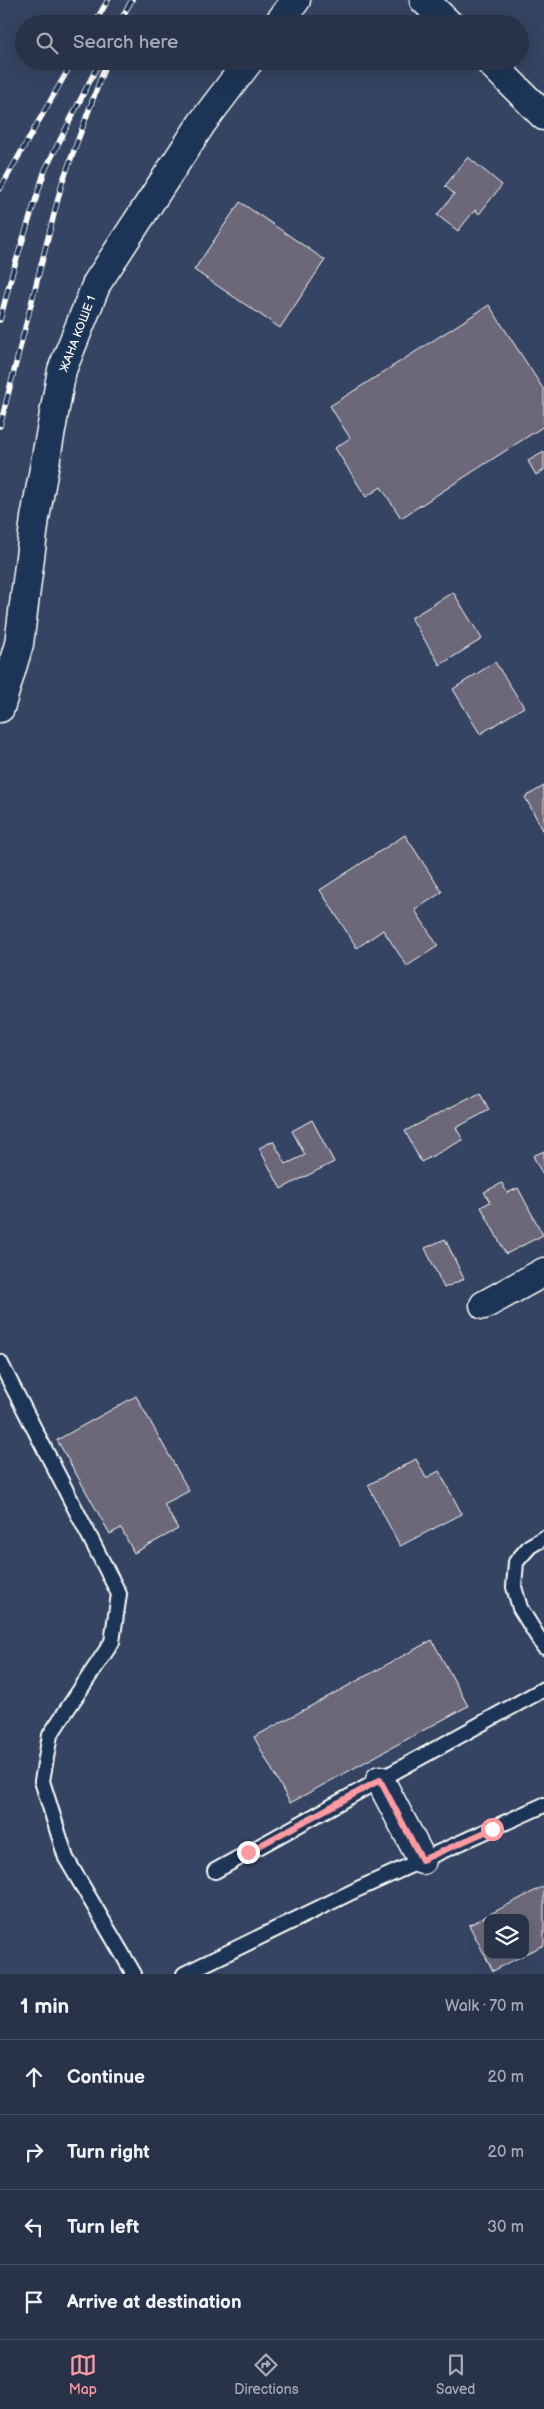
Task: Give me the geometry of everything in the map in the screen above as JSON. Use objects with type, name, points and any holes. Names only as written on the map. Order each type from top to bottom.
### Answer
[{"type":"street","points":[[285,15],[296,0]]},
{"type":"street","points":[[424,0],[440,15]]},
{"type":"street","name":"ЖАНА КОШЕ 1","points":[[0,708],[19,644],[35,518],[62,370],[97,283],[202,123],[242,70]]},
{"type":"street","points":[[500,70],[539,102]]},
{"type":"street","points":[[484,1305],[544,1272]]},
{"type":"street","points":[[380,1780],[422,1860]]},
{"type":"lane","points":[[0,1362],[119,1594],[112,1642],[50,1735],[42,1781],[66,1858],[134,1974]]},
{"type":"lane","points":[[544,1538],[530,1546],[516,1562],[514,1587],[520,1608],[544,1647]]},
{"type":"lane","points":[[215,1871],[544,1689]]},
{"type":"lane","points":[[184,1974],[422,1860],[544,1805]]},
{"type":"building","points":[[468,157],[502,185],[479,214],[475,210],[458,231],[437,215],[454,194],[445,186]]},
{"type":"building","points":[[240,202],[325,260],[280,328],[194,270]]},
{"type":"building","points":[[489,305],[544,390],[544,426],[401,518],[381,487],[366,497],[335,448],[350,438],[330,406]]},
{"type":"building","points":[[544,452],[544,470],[536,475],[528,461]]},
{"type":"building","points":[[453,592],[482,639],[440,665],[411,618]]},
{"type":"building","points":[[495,662],[524,707],[480,734],[453,689]]},
{"type":"building","points":[[544,786],[544,832],[525,797]]},
{"type":"building","points":[[405,835],[442,892],[415,910],[438,946],[407,966],[383,930],[357,948],[320,890]]},
{"type":"building","points":[[480,1092],[489,1110],[456,1128],[463,1140],[421,1162],[405,1131]]},
{"type":"building","points":[[312,1120],[334,1162],[281,1189],[259,1148],[273,1141],[286,1164],[305,1155],[292,1131]]},
{"type":"building","points":[[544,1151],[544,1177],[533,1156]]},
{"type":"building","points":[[502,1183],[507,1193],[518,1188],[543,1235],[506,1254],[481,1207],[490,1202],[484,1192]]},
{"type":"building","points":[[445,1239],[464,1279],[444,1288],[425,1248]]},
{"type":"building","points":[[136,1396],[189,1491],[164,1504],[178,1529],[134,1553],[121,1528],[110,1534],[57,1440]]},
{"type":"building","points":[[416,1459],[426,1478],[439,1471],[462,1514],[400,1546],[368,1485]]},
{"type":"building","points":[[432,1640],[468,1706],[290,1803],[254,1737]]},
{"type":"building","points":[[544,1886],[544,1945],[529,1952],[529,1914],[490,1914]]},
{"type":"building","points":[[484,1917],[484,1954],[469,1925]]},
{"type":"building","points":[[487,1959],[516,1959],[493,1971]]},
{"type":"railway","points":[[99,15],[108,0]]},
{"type":"railway","points":[[126,10],[132,0]]},
{"type":"railway","points":[[124,15],[126,10],[124,15]]},
{"type":"railway","points":[[0,189],[68,70]]},
{"type":"railway","points":[[0,320],[12,274],[45,170],[95,70]]},
{"type":"railway","points":[[0,426],[62,183],[104,70]]},
{"type":"route","points":[[248,1852],[380,1780],[422,1860],[492,1829]]}]
